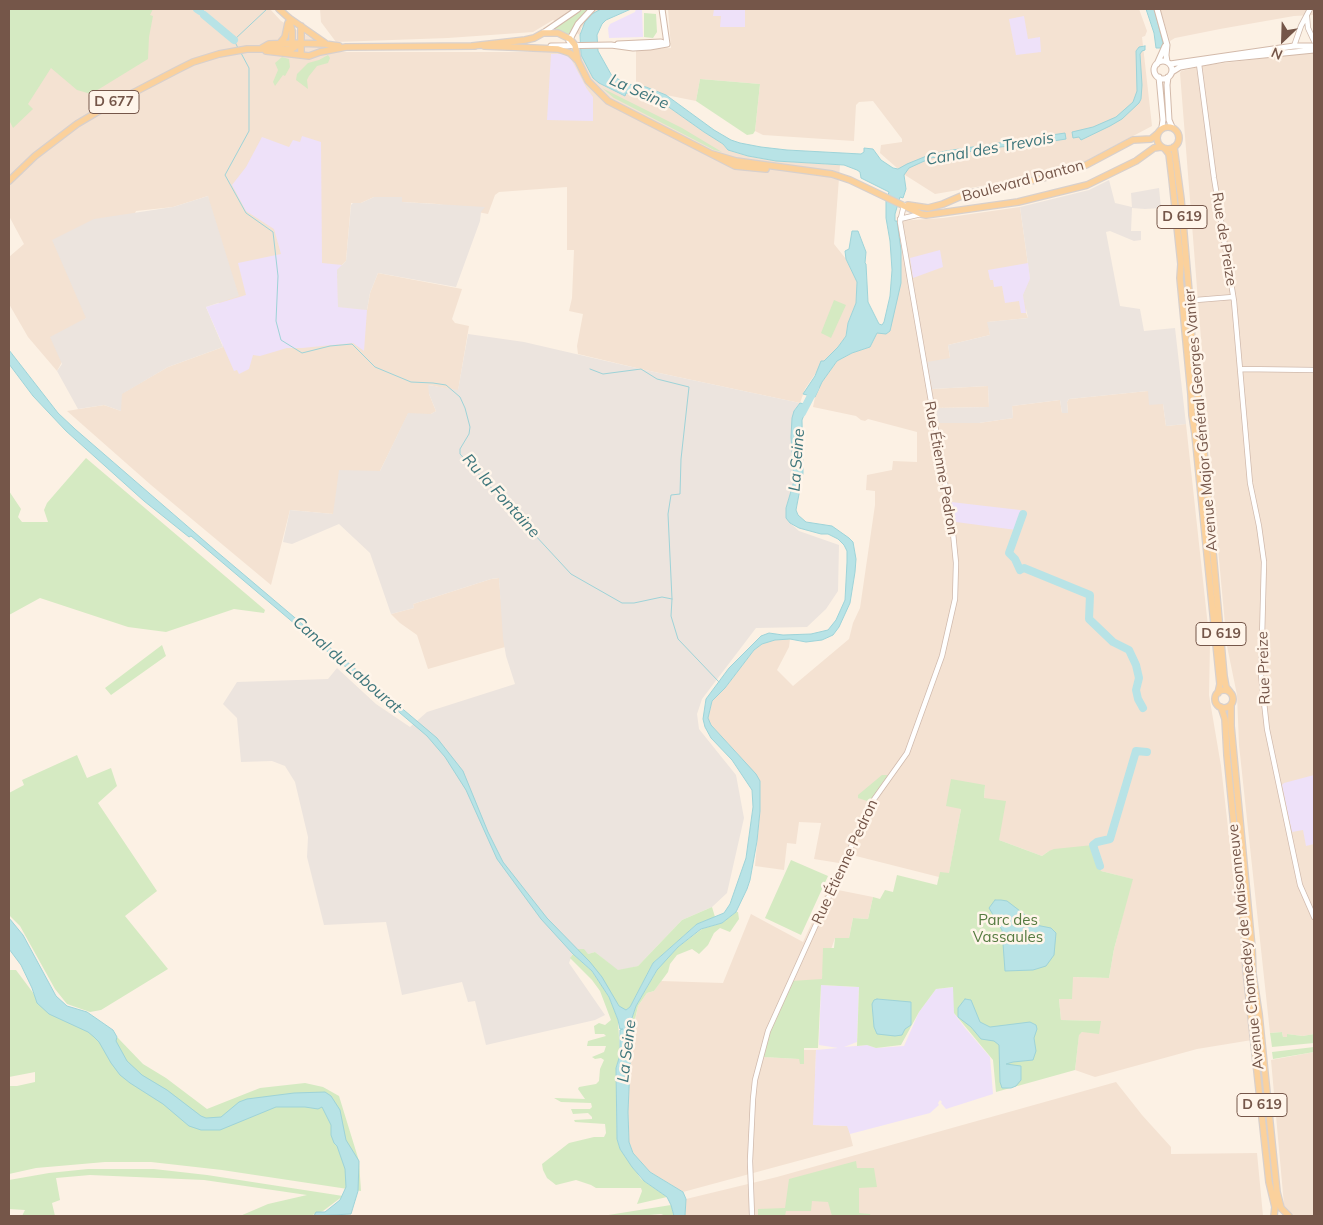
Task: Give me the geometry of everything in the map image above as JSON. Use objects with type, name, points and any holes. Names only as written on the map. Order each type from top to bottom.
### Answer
[{"type":"main road","points":[[279,9],[325,44]]},
{"type":"main road","points":[[472,46],[534,38],[578,9]]},
{"type":"main road","points":[[570,54],[568,46],[570,39],[578,24],[592,9]]},
{"type":"main road","points":[[522,48],[578,45],[611,45],[633,48],[658,47],[668,44],[662,9]]},
{"type":"main road","points":[[1157,9],[1166,38],[1170,74],[1167,87],[1169,120],[1179,135],[1178,142],[1174,147],[1163,148],[1157,141],[1157,134],[1162,128],[1163,118],[1159,77],[1154,71],[1165,46],[1166,38]]},
{"type":"main road","points":[[280,43],[285,37],[289,18]]},
{"type":"main road","points":[[289,18],[292,31],[289,50]]},
{"type":"main road","points":[[300,26],[301,55]]},
{"type":"main road","points":[[543,33],[558,33],[578,45]]},
{"type":"main road","points":[[260,49],[269,44],[280,43],[289,50],[309,56],[346,47]]},
{"type":"main road","points":[[260,49],[289,50],[301,43],[346,47],[472,46],[558,49],[570,54],[578,61],[588,81],[608,100],[734,166],[832,174],[850,180],[921,214]]},
{"type":"main road","points":[[578,45],[578,61]]},
{"type":"main road","points":[[1157,64],[1163,61],[1168,63],[1313,45]]},
{"type":"main road","points":[[1159,77],[1164,78],[1180,67],[1224,59],[1301,51],[1313,45]]},
{"type":"main road","name":"D 677","points":[[9,181],[56,140],[99,111],[193,62],[235,51],[260,49]]},
{"type":"main road","points":[[1162,128],[1172,127]]},
{"type":"main road","name":"Boulevard Danton","points":[[901,204],[928,208],[966,194],[1040,179],[1083,166],[1133,140],[1151,139],[1157,134]]},
{"type":"main road","name":"Avenue Major Général Georges Vanier","points":[[1174,147],[1190,292],[1192,343],[1203,440],[1224,676],[1226,687],[1230,692]]},
{"type":"main road","name":"Boulevard Danton","points":[[921,214],[948,213],[1019,202],[1087,185],[1136,160],[1154,148],[1163,148]]},
{"type":"main road","name":"D 619","points":[[1163,148],[1169,154],[1181,264],[1180,278],[1192,415],[1220,684],[1218,693]]},
{"type":"main road","name":"Boulevard Danton","points":[[943,204],[948,213]]},
{"type":"main road","points":[[1222,690],[1230,692],[1233,699],[1231,705],[1226,708],[1221,707],[1216,701],[1218,693],[1222,690]]},
{"type":"main road","name":"D 619","points":[[1231,705],[1249,960],[1277,1192],[1280,1206],[1288,1215]]},
{"type":"main road","name":"Avenue Chomedey de Maisonneuve","points":[[1221,707],[1225,719],[1244,929],[1249,960],[1270,1182],[1275,1207],[1274,1216]]},
{"type":"main road","points":[[1274,1216],[1278,1213],[1288,1215]]},
{"type":"street","points":[[1310,12],[1308,28],[1313,45]]},
{"type":"street","points":[[1294,46],[1301,26],[1310,12]]},
{"type":"street","name":"Rue de Preize","points":[[1199,64],[1214,178],[1233,297],[1244,415]]},
{"type":"street","name":"Rue Étienne Pedron","points":[[752,1216],[750,1161],[754,1099],[756,1080],[768,1032],[870,804],[907,753],[942,656],[954,599],[956,563],[952,523],[934,431],[900,219],[901,204]]},
{"type":"street","points":[[900,219],[921,214]]},
{"type":"street","points":[[1196,300],[1233,297]]},
{"type":"street","points":[[1241,369],[1314,370]]},
{"type":"street","name":"Rue Preize","points":[[1244,415],[1250,483],[1264,562],[1261,674],[1267,729],[1300,885],[1314,917]]},
{"type":"shaded area","points":[[9,9],[270,9],[281,21],[336,52],[573,52],[581,55],[593,78],[599,83],[624,96],[626,93],[634,94],[654,102],[663,103],[723,144],[728,150],[776,161],[840,165],[834,244],[846,259],[857,282],[856,303],[848,323],[846,336],[824,361],[805,389],[800,403],[578,354],[577,346],[583,314],[569,311],[572,298],[574,250],[567,250],[567,187],[499,192],[495,195],[488,214],[438,204],[402,202],[402,198],[374,197],[361,203],[351,203],[346,261],[342,265],[367,310],[370,293],[378,273],[462,289],[452,319],[455,323],[469,326],[458,391],[429,385],[429,394],[436,411],[431,414],[408,414],[380,471],[333,514],[290,510],[271,585],[151,485],[67,411],[104,405],[121,411],[121,394],[168,367],[223,347],[208,196],[173,207],[136,211],[86,318],[57,371],[28,337],[9,304],[9,257],[24,244],[9,216]]},
{"type":"shaded area","points":[[320,9],[601,9],[581,28],[580,35],[553,20],[533,32],[448,38],[336,42],[321,22]]},
{"type":"shaded area","points":[[636,9],[642,9],[643,37],[609,38],[608,28],[610,24],[635,12]]},
{"type":"shaded area","points":[[668,9],[1139,9],[1147,31],[1145,36],[1142,37],[1152,126],[1082,163],[1023,179],[935,194],[905,175],[880,153],[881,145],[902,142],[902,139],[873,101],[859,102],[856,105],[854,141],[763,135],[755,131],[760,84],[700,79],[696,101],[636,86],[636,49],[671,48]]},
{"type":"shaded area","points":[[714,9],[745,9],[745,27],[720,27],[721,16],[713,16]]},
{"type":"shaded area","points":[[1160,9],[1314,9],[1314,15],[1294,16],[1220,29],[1175,38],[1170,41]]},
{"type":"shaded area","points":[[1024,16],[1028,39],[1040,37],[1041,52],[1016,55],[1009,19]]},
{"type":"shaded area","points":[[1314,52],[1314,1034],[1303,1036],[1287,1034],[1287,1037],[1283,1037],[1282,1032],[1270,1033],[1239,745],[1237,695],[1227,646],[1180,73],[1181,71],[1208,65]]},
{"type":"shaded area","points":[[551,54],[563,54],[571,59],[593,97],[593,121],[547,120]]},
{"type":"shaded area","points":[[302,136],[321,142],[322,263],[342,265],[337,270],[338,307],[367,310],[364,351],[353,343],[287,348],[260,356],[253,355],[249,369],[239,374],[237,370],[234,371],[206,307],[246,295],[238,263],[281,254],[274,229],[246,211],[232,185],[246,167],[262,137],[289,147],[293,140],[300,142]]},
{"type":"shaded area","points":[[1109,180],[1115,203],[1132,207],[1131,193],[1159,188],[1161,208],[1132,208],[1131,231],[1141,231],[1141,240],[1134,241],[1110,231],[1106,232],[1120,306],[1140,309],[1144,331],[1175,328],[1186,424],[1166,426],[1163,404],[1149,405],[1148,391],[1069,399],[1067,402],[1068,413],[1062,413],[1060,400],[1012,406],[1013,418],[979,423],[938,423],[935,408],[989,407],[988,386],[932,389],[927,362],[950,358],[948,345],[990,335],[987,322],[1028,318],[1023,295],[1030,279],[1020,207],[1089,190]]},
{"type":"shaded area","points":[[208,196],[239,296],[206,307],[223,347],[168,367],[122,394],[121,411],[104,405],[78,409],[57,371],[62,364],[50,337],[86,318],[52,240],[94,219],[173,207]]},
{"type":"shaded area","points":[[374,197],[402,197],[402,202],[485,207],[481,212],[480,221],[456,287],[378,273],[370,293],[367,310],[338,307],[337,270],[346,261],[351,205]]},
{"type":"shaded area","points":[[1020,207],[1030,279],[1026,313],[1028,318],[988,322],[990,335],[948,345],[950,358],[932,389],[988,386],[989,407],[935,408],[938,423],[979,423],[1013,418],[1012,406],[1060,400],[1062,413],[1068,413],[1067,402],[1069,399],[1148,391],[1163,404],[1166,426],[1186,424],[1210,645],[1209,695],[1221,766],[1252,1040],[1197,1049],[1095,1077],[1075,1070],[1079,1034],[1101,1021],[1061,1020],[1059,998],[1072,977],[1109,978],[1114,949],[1132,879],[1101,871],[1096,851],[1049,851],[1042,856],[999,840],[984,798],[985,786],[961,809],[949,874],[939,877],[852,855],[839,863],[814,859],[821,823],[799,822],[796,844],[787,843],[784,870],[755,866],[760,811],[742,759],[711,725],[708,718],[712,701],[725,688],[754,650],[762,644],[775,640],[790,639],[789,647],[777,670],[793,686],[849,639],[853,623],[860,608],[875,505],[875,491],[866,490],[867,475],[892,470],[893,461],[917,462],[917,432],[813,407],[815,397],[822,382],[837,361],[852,353],[870,347],[877,332],[890,331],[897,221],[943,218]]},
{"type":"shaded area","points":[[940,250],[943,267],[913,278],[910,258]]},
{"type":"shaded area","points":[[1028,263],[1030,279],[1023,295],[1026,313],[1021,313],[1019,301],[1005,303],[1002,286],[994,287],[988,270]]},
{"type":"shaded area","points":[[468,334],[524,342],[800,403],[794,411],[794,481],[786,508],[789,522],[799,531],[839,545],[838,591],[826,609],[807,627],[756,628],[702,699],[697,714],[699,729],[736,775],[744,818],[727,893],[712,907],[682,920],[638,966],[618,971],[595,952],[588,954],[577,949],[569,963],[605,1015],[595,1020],[486,1045],[475,1001],[468,1002],[462,982],[402,995],[386,922],[324,925],[307,857],[308,837],[295,782],[285,766],[272,761],[241,762],[237,718],[223,704],[237,682],[328,679],[337,668],[376,704],[410,727],[427,712],[515,684],[506,656],[503,638],[499,578],[413,604],[414,608],[391,614],[370,553],[339,524],[292,544],[283,542],[290,510],[333,514],[339,470],[380,471],[408,413],[431,414],[436,411],[429,394],[428,385],[458,390]]},
{"type":"shaded area","points":[[951,502],[1020,510],[1023,513],[1016,530],[956,522]]},
{"type":"shaded area","points":[[499,578],[505,647],[428,669],[417,635],[391,614],[414,608],[413,604]]},
{"type":"shaded area","points":[[1314,775],[1314,844],[1306,846],[1303,830],[1292,832],[1282,785]]},
{"type":"shaded area","points":[[828,888],[873,897],[868,919],[853,918],[849,938],[835,938],[822,979],[764,1057],[799,1059],[804,1064],[804,1050],[816,1050],[814,1125],[848,1126],[853,1146],[683,1192],[650,1172],[633,1153],[629,1142],[630,1045],[638,1006],[647,993],[654,991],[661,981],[723,983],[751,914],[803,942]]},
{"type":"shaded area","points":[[821,985],[859,987],[857,1042],[844,1047],[867,1045],[876,1048],[904,1046],[919,1012],[936,989],[954,987],[954,1013],[990,1057],[993,1094],[946,1109],[940,1100],[939,1105],[930,1113],[850,1134],[847,1126],[813,1125],[816,1050],[838,1048],[819,1045]]},
{"type":"shaded area","points":[[1314,1052],[1314,1216],[1285,1216],[1271,1060]]},
{"type":"shaded area","points":[[1116,1082],[1171,1147],[1171,1154],[1257,1153],[1263,1216],[685,1216],[686,1199],[777,1177]]},
{"type":"green space","points":[[9,9],[153,9],[150,15],[153,16],[149,37],[148,59],[91,94],[77,90],[51,68],[28,104],[33,109],[13,128],[9,120]]},
{"type":"green space","points":[[584,9],[588,9],[568,35],[551,30]]},
{"type":"green space","points":[[644,13],[656,14],[657,32],[653,38],[644,37]]},
{"type":"green space","points":[[328,55],[330,58],[328,63],[317,66],[309,76],[307,80],[308,89],[296,80],[297,74],[308,63]]},
{"type":"green space","points":[[282,57],[289,59],[290,67],[285,76],[283,75],[275,86],[273,82],[278,70],[275,63]]},
{"type":"green space","points":[[700,79],[760,84],[755,131],[753,134],[747,135],[696,101]]},
{"type":"green space","points":[[602,88],[682,128],[722,152],[714,150],[614,98]]},
{"type":"green space","points":[[834,300],[846,305],[831,338],[821,333]]},
{"type":"green space","points":[[86,458],[265,610],[264,613],[234,609],[166,632],[128,627],[40,598],[9,615],[9,491],[21,509],[18,517],[22,522],[48,522],[44,510],[47,503]]},
{"type":"green space","points":[[162,645],[166,656],[111,695],[105,688]]},
{"type":"green space","points":[[77,755],[87,778],[111,768],[117,786],[98,803],[157,891],[125,916],[168,969],[101,1010],[90,1012],[67,1004],[55,989],[20,926],[9,915],[9,793],[24,785],[22,780]]},
{"type":"green space","points":[[882,775],[887,775],[888,778],[871,799],[867,801],[858,798],[858,795]]},
{"type":"green space","name":"Parc des Vassaules","points":[[951,779],[985,785],[984,798],[1006,801],[999,840],[1042,856],[1054,849],[1093,845],[1101,871],[1133,879],[1114,949],[1109,978],[1073,977],[1072,999],[1059,999],[1061,1020],[1101,1021],[1099,1034],[1082,1032],[1079,1035],[1075,1070],[996,1092],[993,1060],[954,1013],[953,987],[936,989],[919,1012],[901,1045],[876,1048],[867,1045],[857,1046],[859,987],[821,985],[818,1048],[804,1048],[804,1064],[800,1064],[799,1059],[763,1057],[773,1019],[791,981],[822,979],[823,948],[834,948],[835,938],[849,938],[853,918],[868,919],[873,897],[880,899],[885,890],[893,892],[897,875],[937,885],[940,872],[949,873],[961,809],[946,806]]},
{"type":"green space","points":[[791,860],[828,876],[801,935],[765,918]]},
{"type":"green space","points":[[712,907],[715,917],[697,924],[653,963],[630,1007],[626,1010],[619,1006],[577,949],[584,949],[588,954],[595,952],[618,970],[638,966],[682,920]]},
{"type":"green space","points":[[738,912],[739,919],[730,932],[720,928],[714,933],[708,945],[699,954],[692,949],[677,955],[670,964],[668,972],[654,991],[647,993],[638,1006],[633,1028],[632,1018],[636,1006],[663,963],[678,947],[702,929],[722,923]]},
{"type":"green space","points":[[573,954],[592,971],[609,997],[618,1020],[620,1055],[616,1068],[617,1139],[620,1149],[641,1179],[667,1197],[637,1204],[642,1191],[641,1188],[596,1188],[576,1180],[556,1185],[547,1178],[543,1170],[542,1164],[569,1143],[594,1137],[604,1137],[606,1133],[605,1124],[575,1122],[574,1120],[592,1119],[588,1113],[573,1114],[571,1109],[590,1109],[592,1107],[591,1103],[561,1102],[554,1098],[585,1099],[578,1089],[579,1087],[596,1084],[599,1081],[600,1069],[604,1060],[592,1057],[604,1052],[606,1046],[587,1046],[588,1041],[606,1036],[604,1034],[595,1034],[594,1026],[599,1023],[605,1025],[611,1020],[600,991],[570,958]]},
{"type":"green space","points":[[9,970],[16,970],[46,1010],[118,1038],[143,1064],[166,1078],[207,1109],[260,1088],[305,1083],[323,1087],[339,1096],[359,1161],[361,1191],[222,1170],[151,1162],[105,1162],[36,1168],[9,1174],[9,1086],[35,1082],[35,1072],[9,1077]]},
{"type":"green space","points":[[1282,1032],[1283,1037],[1287,1037],[1287,1034],[1303,1036],[1314,1034],[1314,1043],[1272,1047],[1270,1033]]},
{"type":"green space","points":[[1314,1047],[1314,1052],[1273,1059],[1272,1052]]},
{"type":"green space","points":[[856,1161],[857,1168],[874,1168],[877,1187],[859,1188],[859,1213],[870,1214],[871,1216],[832,1216],[828,1202],[812,1201],[811,1211],[786,1211],[785,1216],[758,1216],[758,1209],[785,1208],[789,1179]]},
{"type":"green space","points":[[88,1169],[154,1169],[207,1175],[343,1196],[323,1211],[310,1216],[240,1216],[268,1204],[307,1195],[204,1180],[90,1175],[56,1178],[60,1200],[52,1203],[55,1216],[22,1216],[25,1210],[9,1209],[9,1180]]},
{"type":"green space","points":[[671,1205],[674,1216],[661,1214],[602,1216]]},
{"type":"water","points":[[601,9],[631,9],[606,20],[597,35],[598,51],[612,76],[628,84],[646,87],[666,95],[714,130],[740,143],[787,150],[861,154],[864,152],[864,148],[873,149],[881,160],[898,169],[929,155],[946,151],[1065,133],[1066,139],[947,155],[931,158],[909,168],[904,175],[906,189],[903,198],[900,197],[895,214],[901,250],[901,283],[890,331],[886,334],[877,333],[870,347],[852,353],[837,361],[822,382],[815,397],[803,394],[815,376],[821,361],[824,361],[838,347],[846,336],[848,323],[856,303],[857,282],[846,259],[845,251],[849,249],[852,231],[858,231],[866,252],[868,302],[879,324],[882,325],[884,322],[890,296],[892,270],[886,218],[886,201],[889,192],[861,178],[860,172],[857,170],[844,165],[776,161],[728,150],[723,144],[663,103],[654,102],[634,94],[626,93],[625,96],[599,83],[593,78],[581,55],[580,35],[585,22],[592,14]]},
{"type":"water","points":[[1146,9],[1153,9],[1155,11],[1163,44],[1161,48],[1156,48],[1154,33]]},
{"type":"water","points":[[1145,46],[1145,50],[1140,54],[1142,85],[1139,103],[1122,119],[1110,126],[1081,140],[1079,137],[1073,138],[1072,132],[1093,127],[1116,117],[1133,102],[1137,91],[1136,51],[1139,47]]},
{"type":"water","name":"Canal du Labourat","points":[[9,350],[58,413],[75,429],[437,738],[463,771],[488,832],[503,862],[547,918],[590,962],[602,977],[619,1006],[626,1010],[630,1007],[653,963],[697,924],[724,913],[730,904],[746,858],[753,807],[752,790],[732,760],[711,738],[705,727],[703,719],[706,699],[729,668],[761,636],[769,633],[783,635],[811,634],[828,630],[836,620],[845,600],[847,551],[844,545],[838,539],[828,534],[799,528],[790,523],[786,518],[786,508],[794,481],[791,437],[792,418],[794,411],[800,403],[808,405],[802,420],[803,473],[796,510],[798,515],[806,522],[832,526],[853,542],[856,559],[850,603],[839,627],[833,635],[822,640],[806,642],[790,639],[775,640],[762,644],[754,650],[725,688],[712,701],[708,718],[711,725],[756,774],[760,781],[757,841],[750,880],[736,912],[722,923],[701,929],[678,947],[657,970],[636,1006],[632,1018],[628,1112],[629,1142],[633,1153],[650,1172],[683,1192],[686,1199],[685,1216],[674,1216],[667,1197],[644,1181],[620,1149],[617,1139],[616,1068],[620,1055],[620,1030],[623,1029],[620,1029],[609,997],[592,971],[573,954],[541,919],[497,859],[466,790],[445,757],[427,736],[191,536],[189,537],[144,501],[66,431],[33,396],[9,364]]},
{"type":"water","points":[[995,900],[1007,901],[1024,914],[1030,922],[1051,928],[1056,933],[1054,955],[1046,966],[1033,970],[1005,971],[1002,930],[989,908]]},
{"type":"water","points":[[9,918],[23,935],[56,996],[67,1006],[87,1012],[113,1030],[117,1037],[116,1041],[127,1061],[142,1075],[167,1090],[201,1116],[206,1118],[221,1117],[239,1102],[247,1099],[294,1093],[325,1092],[331,1096],[340,1110],[346,1140],[359,1161],[358,1191],[351,1214],[314,1216],[316,1212],[325,1212],[340,1200],[346,1187],[345,1169],[331,1135],[331,1125],[322,1107],[318,1109],[276,1107],[220,1130],[201,1130],[189,1126],[163,1104],[120,1075],[99,1042],[88,1032],[49,1014],[37,1003],[21,965],[9,949]]},
{"type":"water","points":[[877,999],[911,1002],[911,1025],[905,1029],[902,1035],[877,1034],[874,1027],[872,1004]]},
{"type":"water","points":[[965,999],[971,1000],[980,1022],[990,1027],[1030,1022],[1036,1025],[1037,1029],[1034,1038],[1036,1051],[1033,1060],[1006,1064],[1021,1066],[1021,1080],[1016,1086],[1002,1088],[1000,1082],[999,1045],[994,1041],[981,1039],[971,1027],[958,1017],[958,1008]]},
{"type":"waterway","name":"Ru la Fontaine","points":[[238,48],[234,40],[267,9]]},
{"type":"waterway","points":[[204,15],[234,40]]},
{"type":"waterway","name":"Ru la Fontaine","points":[[241,53],[249,68],[249,131],[225,175],[246,213],[273,232],[278,276],[276,321],[281,340],[302,353],[330,346],[352,344],[375,367],[411,382],[446,385],[460,397],[470,427],[469,434],[460,449],[460,454],[571,574],[622,603],[634,603],[662,597],[672,599]]},
{"type":"waterway","points":[[590,369],[603,374],[641,369],[657,379],[689,387],[681,459],[680,494],[671,495],[668,514],[671,616],[678,639],[719,682]]},
{"type":"waterway","name":"La Seine","points":[[802,413],[815,388]]},
{"type":"waterway","points":[[1023,514],[1009,553],[1015,559],[1020,570],[1024,568],[1090,595],[1089,619],[1113,642],[1129,650],[1136,665],[1139,678],[1136,690],[1143,708]]},
{"type":"waterway","points":[[1100,866],[1093,845],[1110,839],[1136,751],[1147,752]]},
{"type":"water label","name":"Canal des Trevois","points":[[990,149]]}]
